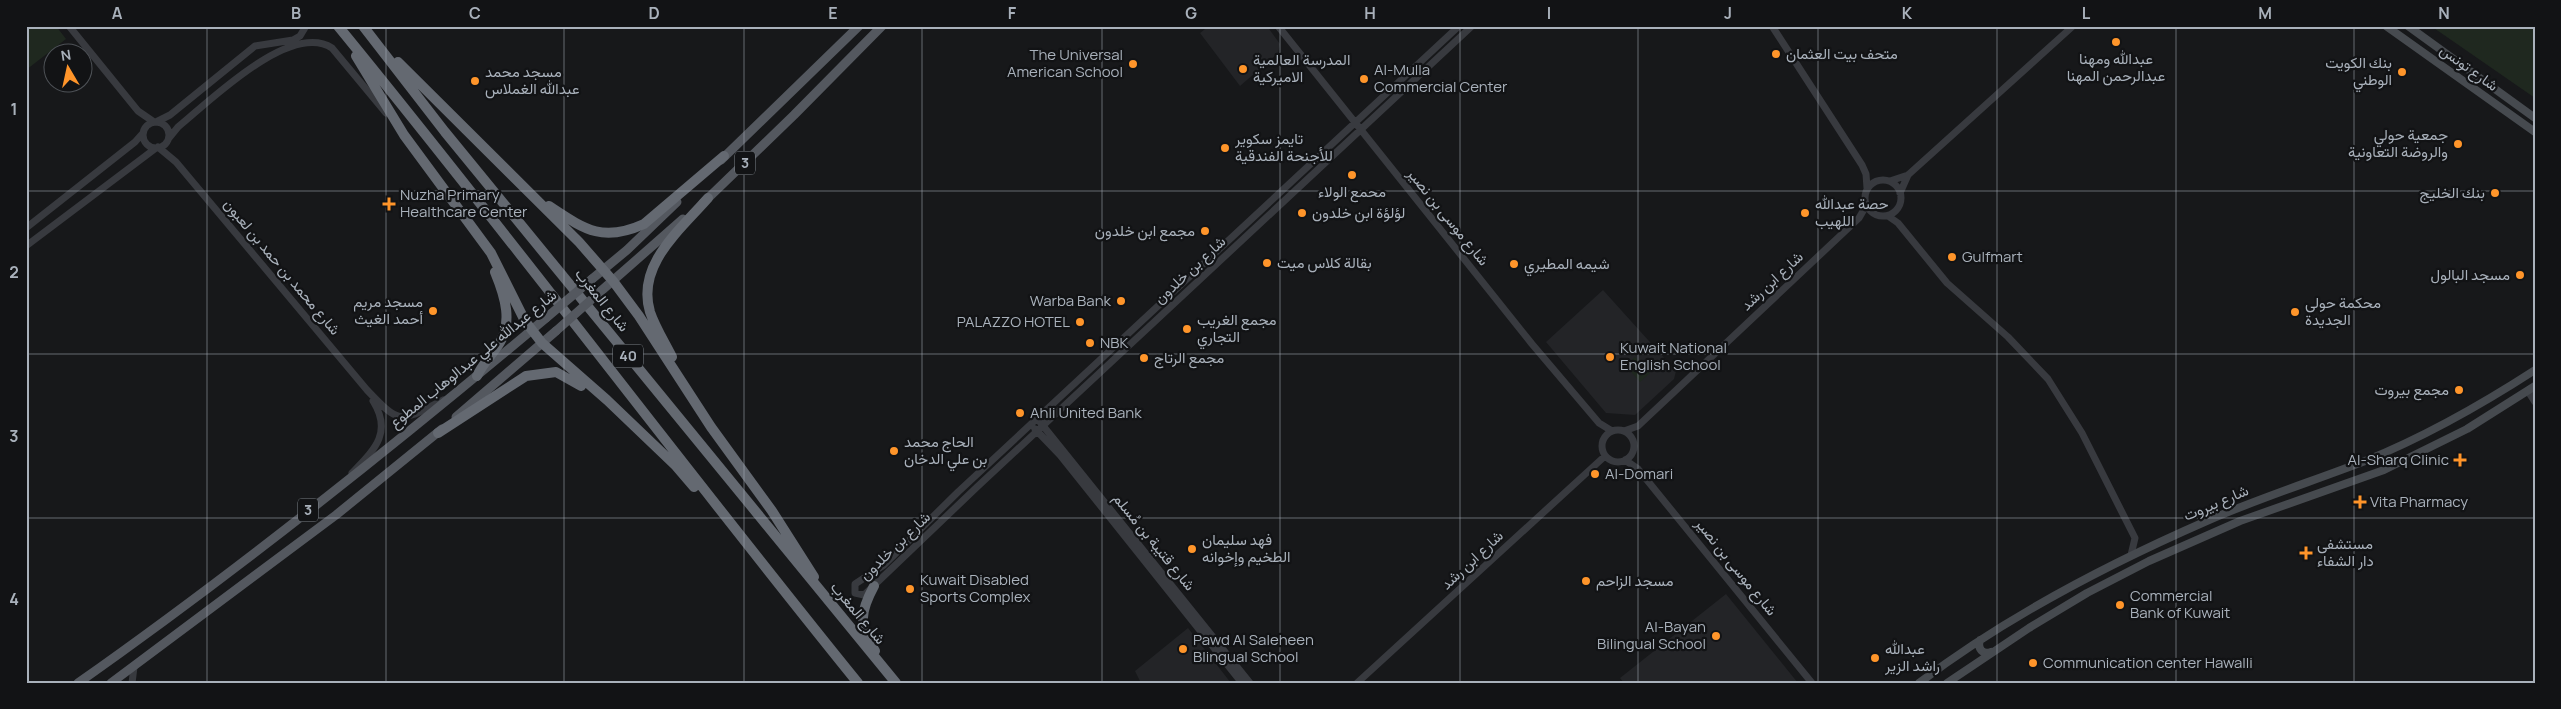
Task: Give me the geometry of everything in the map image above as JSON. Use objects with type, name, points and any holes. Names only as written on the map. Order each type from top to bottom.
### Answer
[{"type":"highway","points":[[338,26],[404,135],[483,241],[496,262],[519,311],[531,330],[542,343],[626,418],[676,466],[745,549],[766,568]]},
{"type":"highway","name":"40","points":[[338,26],[439,150],[858,683]]},
{"type":"highway","name":"شارع المغرب","points":[[363,26],[452,140],[895,682]]},
{"type":"highway","points":[[372,37],[613,281],[692,396],[711,427],[772,511],[830,604]]},
{"type":"highway","points":[[530,195],[586,230],[599,234],[630,231],[644,224],[724,156]]},
{"type":"highway","points":[[692,396],[651,314],[647,292],[652,265],[662,250],[708,198]]},
{"type":"highway","points":[[478,376],[481,368],[502,340],[507,317],[504,296],[483,241]]},
{"type":"highway","points":[[438,433],[512,384],[526,376],[540,372],[556,372],[572,379],[626,418]]},
{"type":"highway","points":[[874,586],[864,604],[862,620],[871,645],[895,682]]},
{"type":"main road","name":"شارع عبدالله علي عبدالوهاب المطوع","points":[[78,683],[167,620],[478,376],[603,270],[859,26]]},
{"type":"main road","name":"شارع عبدالله علي عبدالوهاب المطوع","points":[[111,683],[328,520],[438,433],[708,198],[882,26]]},
{"type":"main road","name":"شارع تونس","points":[[2386,26],[2535,132]]},
{"type":"main road","name":"شارع تونس","points":[[2408,26],[2535,118]]},
{"type":"main road","points":[[2511,115],[2518,114],[2519,107]]},
{"type":"main road","name":"شارع بيروت","points":[[1919,683],[1980,640],[2131,555],[2208,520],[2364,461],[2410,441],[2535,370]]},
{"type":"main road","name":"شارع بيروت","points":[[1947,683],[1992,652],[2087,593],[2196,539],[2253,516],[2374,474],[2405,460],[2484,419],[2531,389]]},
{"type":"main road","points":[[2249,504],[2253,516]]},
{"type":"main road","points":[[2208,520],[2207,528],[2213,532]]},
{"type":"main road","points":[[2190,529],[2197,532],[2196,539]]},
{"type":"main road","points":[[1980,640],[1978,646],[1981,651],[1986,653],[1992,652]]},
{"type":"main road","points":[[1961,653],[1971,656],[1970,667]]},
{"type":"street","points":[[69,26],[138,111],[155,122],[166,126],[168,140]]},
{"type":"street","points":[[26,228],[135,142],[155,122],[170,115],[251,49],[261,44],[293,40],[300,36],[306,26]]},
{"type":"street","name":"شارع موسى بن نصير","points":[[1278,26],[1354,124],[1532,344],[1599,423],[1612,431]]},
{"type":"street","name":"شارع بن خلدون","points":[[1459,26],[1037,418],[888,561],[877,571],[855,584],[854,590],[856,594],[864,594],[874,586],[1043,425],[1472,26]]},
{"type":"street","points":[[1772,26],[1862,165],[1866,174],[1867,188],[1864,197],[1866,206],[1871,213],[1879,216],[1888,216],[1893,213],[1900,204],[1900,193],[1908,175]]},
{"type":"street","points":[[1867,188],[1880,180],[1890,181],[1908,175],[2073,26]]},
{"type":"street","points":[[26,246],[168,140],[178,127],[262,60],[271,54],[306,43],[329,46],[404,135]]},
{"type":"street","points":[[251,49],[261,52],[262,60]]},
{"type":"street","points":[[138,111],[146,143],[157,148]]},
{"type":"street","name":"شارع محمد بن حمد بن لعبون","points":[[168,140],[176,162]]},
{"type":"street","name":"شارع محمد بن حمد بن لعبون","points":[[157,148],[176,162],[367,390],[387,411],[400,417],[419,413],[454,394]]},
{"type":"street","points":[[1890,181],[1900,193]]},
{"type":"street","name":"شارع ابن رشد","points":[[1624,431],[1638,426],[1859,218],[1866,206]]},
{"type":"street","name":"شارع ابن رشد","points":[[1859,218],[1871,213]]},
{"type":"street","points":[[1888,216],[1898,223],[1947,283],[2008,337],[2048,379],[2082,433],[2135,538],[2131,555]]},
{"type":"street","points":[[2531,389],[2535,402]]},
{"type":"street","name":"شارع محمد بن حمد بن لعبون","points":[[338,486],[370,455],[380,436],[381,416],[367,390]]},
{"type":"street","name":"شارع قتيبة بن مُسلم","points":[[1037,418],[1250,683]]},
{"type":"street","name":"شارع موسى بن نصير","points":[[1599,423],[1604,438]]},
{"type":"street","name":"شارع قتيبة بن مُسلم","points":[[1031,424],[1060,455],[1242,683]]},
{"type":"street","name":"شارع ابن رشد","points":[[1633,441],[1638,426]]},
{"type":"street","points":[[1612,431],[1624,431],[1633,441],[1633,452],[1625,460],[1614,462],[1605,456],[1601,447],[1604,438],[1612,431]]},
{"type":"street","name":"شارع موسى بن نصير","points":[[1633,452],[1638,469]]},
{"type":"street","name":"شارع ابن رشد","points":[[1357,683],[1605,456]]},
{"type":"street","name":"شارع موسى بن نصير","points":[[1625,460],[1638,469],[1812,683]]},
{"type":"street","points":[[132,683],[134,667]]},
{"type":"shaded area","points":[[26,26],[56,26],[66,39],[62,42],[42,42],[42,58],[26,70]]},
{"type":"shaded area","name":"المدرسة العالمية الاميركية","points":[[1209,26],[1267,26],[1280,44],[1278,53],[1240,86],[1200,33]]},
{"type":"shaded area","points":[[2431,26],[2535,26],[2535,98]]},
{"type":"shaded area","name":"Kuwait National English School","points":[[1603,290],[1676,371],[1674,379],[1635,415],[1606,413],[1546,342]]},
{"type":"shaded area","points":[[1635,357],[1650,373],[1640,382],[1625,365]]},
{"type":"shaded area","name":"Al-Bayan Bilingual School","points":[[1726,594],[1798,683],[1624,683],[1620,678]]},
{"type":"shaded area","name":"Pawd Al Saleheen Blingual School","points":[[1188,628],[1231,683],[1141,683],[1135,671]]},
{"type":"place","name":"عبدالله ومهنا عبدالرحمن المهنا","points":[[2116,42]]},
{"type":"place","name":"متحف بيت العثمان","points":[[1776,54]]},
{"type":"place","name":"The Universal American School","points":[[1133,64]]},
{"type":"place","name":"المدرسة العالمية الاميركية","points":[[1243,69]]},
{"type":"place","name":"بنك الكويت الوطني","points":[[2402,72]]},
{"type":"place","name":"Al-Mulla Commercial Center","points":[[1364,79]]},
{"type":"place","name":"مسجد محمد عبدالله الغملاس","points":[[475,81]]},
{"type":"place","name":"جمعية حولي والروضة التعاونية","points":[[2458,144]]},
{"type":"place","name":"تايمز سكوير للأجنحة الفندقية","points":[[1225,148]]},
{"type":"place","name":"محمع الولاء","points":[[1352,175]]},
{"type":"place","name":"بنك الخليج","points":[[2495,193]]},
{"type":"place","name":"Nuzha Primary Healthcare Center","points":[[389,204]]},
{"type":"place","name":"لؤلؤة ابن خلدون","points":[[1302,213]]},
{"type":"place","name":"حصة عبدالله اللهيب","points":[[1805,213]]},
{"type":"place","name":"مجمع ابن خلدون","points":[[1205,231]]},
{"type":"place","name":"Gulfmart","points":[[1952,257]]},
{"type":"place","name":"بقالة كلاس ميت","points":[[1267,263]]},
{"type":"place","name":"شيمه المطيري","points":[[1514,264]]},
{"type":"place","name":"مسجد البالول","points":[[2520,275]]},
{"type":"place","name":"Warba Bank","points":[[1121,301]]},
{"type":"place","name":"مسجد مريم أحمد الغيث","points":[[433,311]]},
{"type":"place","name":"محكمة حولى الجديدة","points":[[2295,312]]},
{"type":"place","name":"PALAZZO HOTEL","points":[[1080,322]]},
{"type":"place","name":"مجمع الغريب التجاري","points":[[1187,329]]},
{"type":"place","name":"NBK","points":[[1090,343]]},
{"type":"place","name":"Kuwait National English School","points":[[1610,357]]},
{"type":"place","name":"مجمع الرتاج","points":[[1144,358]]},
{"type":"place","name":"مجمع بيروت","points":[[2459,390]]},
{"type":"place","name":"Ahli United Bank","points":[[1020,413]]},
{"type":"place","name":"الحاج محمد بن علي الدخان","points":[[894,451]]},
{"type":"place","name":"Al-Sharq Clinic","points":[[2460,460]]},
{"type":"place","name":"Al-Domari","points":[[1595,474]]},
{"type":"place","name":"Vita Pharmacy","points":[[2360,502]]},
{"type":"place","name":"فهد سليمان الطخيم وإخوانه","points":[[1192,549]]},
{"type":"place","name":"مستشفى دار الشفاء","points":[[2306,553]]},
{"type":"place","name":"مسجد الزاحم","points":[[1586,581]]},
{"type":"place","name":"Kuwait Disabled Sports Complex","points":[[910,589]]},
{"type":"place","name":"Commercial Bank of Kuwait","points":[[2120,605]]},
{"type":"place","name":"Al-Bayan Bilingual School","points":[[1716,636]]},
{"type":"place","name":"Pawd Al Saleheen Blingual School","points":[[1183,649]]},
{"type":"place","name":"عبدالله راشد الزير","points":[[1875,658]]},
{"type":"place","name":"Communication center Hawalli","points":[[2033,663]]}]
